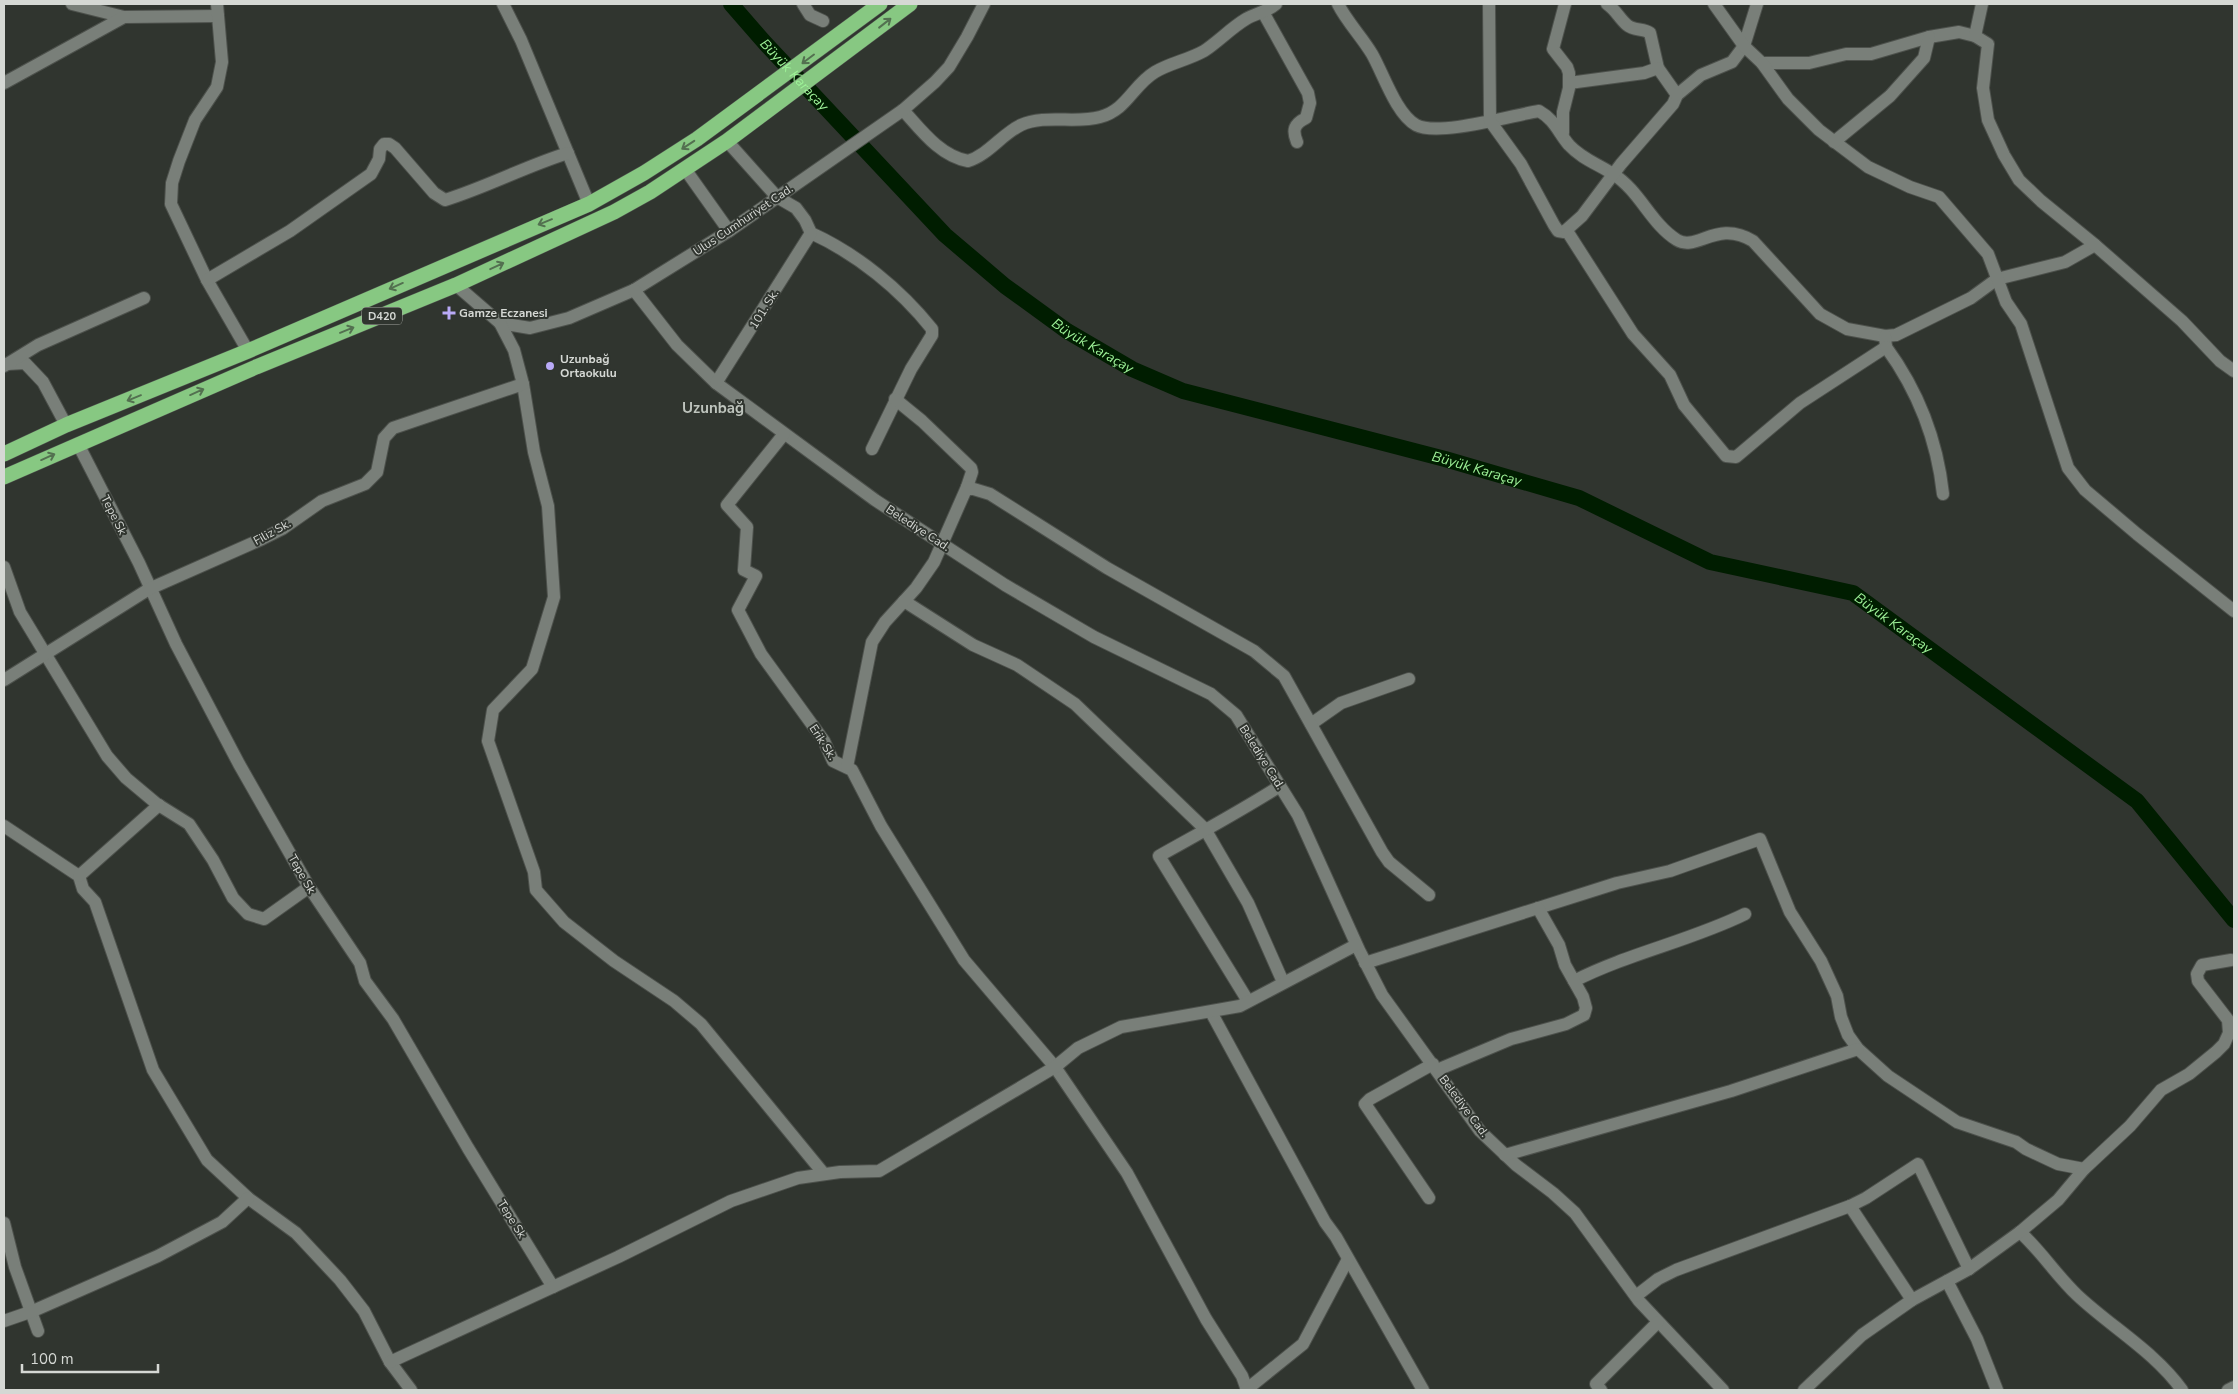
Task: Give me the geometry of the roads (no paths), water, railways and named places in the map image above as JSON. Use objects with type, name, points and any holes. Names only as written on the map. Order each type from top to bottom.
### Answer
[{"type":"highway","points":[[4,454],[66,425],[248,351],[517,233],[589,204],[644,174],[728,117],[880,4]]},
{"type":"highway","name":"D420","points":[[4,477],[256,367],[456,285],[614,212],[685,169],[726,141],[910,4]]},
{"type":"street","points":[[72,4],[124,17],[218,10],[222,62],[217,87],[195,120],[172,183],[171,204],[207,280],[248,351]]},
{"type":"street","points":[[504,4],[521,40],[589,204]]},
{"type":"street","points":[[803,4],[810,15],[823,21]]},
{"type":"street","name":"Ulus Cumhuriyet Cad.","points":[[500,324],[530,328],[569,318],[634,290],[729,231],[903,110],[935,82],[949,66],[984,4]]},
{"type":"street","points":[[903,110],[941,148],[960,160],[968,161],[1022,124],[1066,119],[1089,119],[1113,113],[1129,99],[1145,79],[1204,50],[1236,25],[1276,4]]},
{"type":"street","points":[[1338,4],[1372,54],[1402,109],[1416,125],[1431,129],[1490,121],[1540,111],[1554,122],[1568,144],[1585,159],[1614,174],[1639,199],[1666,233],[1680,242],[1694,242],[1725,231],[1741,233],[1753,241],[1820,314],[1848,329],[1886,342],[1912,384],[1927,420],[1940,464],[1943,494]]},
{"type":"street","points":[[1489,4],[1490,121],[1521,164],[1554,225],[1561,232],[1567,231],[1582,216],[1614,174],[1673,104],[1677,95],[1701,75],[1732,62],[1744,46],[1757,4]]},
{"type":"street","points":[[1563,136],[1562,112],[1569,83],[1567,67],[1553,49],[1565,4]]},
{"type":"street","points":[[1607,4],[1619,12],[1628,26],[1634,29],[1644,29],[1650,33],[1658,68],[1677,95]]},
{"type":"street","points":[[1714,4],[1744,46],[1762,63],[1788,99],[1834,142],[1868,167],[1939,198],[1988,254],[2006,302],[2021,324],[2068,468],[2085,490],[2234,611]]},
{"type":"street","points":[[1975,36],[1982,4]]},
{"type":"street","points":[[1263,12],[1308,93],[1310,112],[1306,118],[1297,123],[1294,130],[1297,142]]},
{"type":"street","points":[[4,83],[124,17]]},
{"type":"street","points":[[1762,63],[1809,63],[1846,54],[1871,54],[1929,37],[1959,32],[1975,36],[1988,44],[1983,88],[1988,120],[2004,155],[2019,180],[2041,202],[2095,245],[2182,321],[2220,361],[2234,371]]},
{"type":"street","points":[[1834,142],[1890,96],[1924,58],[1929,37]]},
{"type":"street","points":[[1569,83],[1644,74],[1658,68]]},
{"type":"street","points":[[726,141],[796,208],[805,220],[810,233],[837,245],[872,271],[912,307],[932,329],[932,335],[920,352],[895,399],[872,449]]},
{"type":"street","points":[[207,280],[284,235],[371,174],[384,144],[390,144],[395,148],[434,193],[445,200],[568,153]]},
{"type":"street","points":[[685,169],[729,231]]},
{"type":"street","points":[[1567,231],[1633,334],[1670,375],[1684,405],[1726,456],[1736,457],[1800,403],[1896,335],[1971,298],[1997,279],[2065,262],[2095,245]]},
{"type":"street","name":"101. Sk.","points":[[716,383],[810,233]]},
{"type":"street","points":[[456,285],[500,324],[514,350],[523,384],[534,452],[548,506],[554,597],[532,669],[493,710],[488,741],[534,872],[536,890],[564,922],[614,961],[674,1001],[701,1024],[824,1174]]},
{"type":"street","name":"Belediye Cad.","points":[[634,290],[677,345],[716,383],[875,500],[1006,585],[1094,637],[1211,694],[1236,715],[1306,832],[1356,945],[1382,995],[1480,1131],[1505,1155],[1575,1213],[1636,1296],[1658,1322],[1724,1390]]},
{"type":"street","points":[[4,365],[38,345],[144,298]]},
{"type":"street","points":[[4,365],[25,363],[43,382],[66,425]]},
{"type":"street","name":"Filiz Sk.","points":[[4,680],[149,588],[269,536],[322,500],[365,484],[377,472],[384,438],[393,428],[523,384]]},
{"type":"street","points":[[847,768],[872,642],[885,622],[916,588],[942,544],[972,472],[922,421],[895,399]]},
{"type":"street","name":"Erik Sk.","points":[[784,434],[727,505],[747,527],[744,570],[756,576],[738,610],[761,654],[824,741],[833,761],[852,770],[881,826],[964,960],[1055,1067],[1127,1173],[1206,1319],[1242,1376],[1247,1390]]},
{"type":"street","name":"Tepe Sk","points":[[78,444],[176,644],[239,764],[309,887],[360,963],[365,981],[393,1019],[468,1148],[553,1287]]},
{"type":"street","points":[[967,487],[990,494],[1107,568],[1254,651],[1284,676],[1382,852],[1390,862],[1430,895]]},
{"type":"street","points":[[4,567],[20,612],[106,756],[126,778],[159,805],[189,824],[213,860],[233,898],[248,914],[264,919],[309,887]]},
{"type":"street","points":[[904,601],[973,645],[1017,665],[1075,704],[1205,830],[1248,903],[1283,982]]},
{"type":"street","points":[[1311,724],[1342,703],[1409,679]]},
{"type":"street","points":[[1248,1001],[1159,856],[1233,816],[1280,786]]},
{"type":"street","points":[[79,876],[159,805]]},
{"type":"street","points":[[4,826],[79,876],[83,888],[95,902],[152,1070],[207,1160],[248,1198],[296,1233],[340,1280],[364,1312],[390,1362],[411,1390]]},
{"type":"street","points":[[1365,963],[1617,883],[1670,871],[1760,839],[1790,912],[1821,962],[1833,987],[1848,1035],[1858,1049],[1888,1076],[1957,1122],[2016,1142],[2026,1149],[2058,1164],[2084,1169]]},
{"type":"street","points":[[1429,1198],[1365,1104],[1435,1067],[1511,1039],[1577,1020],[1584,1015],[1586,1008],[1583,997],[1559,945],[1538,908]]},
{"type":"street","points":[[1574,981],[1599,968],[1684,940],[1745,914]]},
{"type":"street","points":[[390,1362],[553,1287],[731,1201],[798,1178],[824,1174],[879,1171],[1055,1067],[1078,1048],[1121,1027],[1240,1006],[1356,945]]},
{"type":"street","points":[[1804,1390],[1862,1335],[1912,1300],[1969,1269],[2020,1232],[2058,1200],[2084,1169],[2130,1126],[2161,1090],[2189,1074],[2224,1044],[2228,1033],[2228,1020],[2220,1007],[2206,993],[2198,981],[2197,974],[2202,965],[2231,960]]},
{"type":"street","points":[[1211,1012],[1325,1222],[1422,1390]]},
{"type":"street","points":[[1505,1155],[1731,1091],[1858,1049]]},
{"type":"street","points":[[1636,1296],[1658,1279],[1676,1270],[1850,1206],[1866,1198],[1918,1164],[1969,1269]]},
{"type":"street","points":[[4,1321],[33,1311],[158,1256],[222,1222],[248,1198]]},
{"type":"street","points":[[1850,1206],[1912,1300]]},
{"type":"street","points":[[4,1223],[15,1267],[33,1311],[38,1331]]},
{"type":"street","points":[[2020,1232],[2076,1293],[2102,1318],[2137,1344],[2182,1390]]},
{"type":"street","points":[[1247,1390],[1304,1344],[1348,1259]]},
{"type":"street","points":[[1947,1281],[1977,1339],[1997,1390]]},
{"type":"street","points":[[1601,1390],[1596,1384],[1658,1322]]},
{"type":"street","points":[[2228,1390],[2234,1387]]},
{"type":"waterway","name":"Büyük Karaçay","points":[[731,4],[765,43],[945,235],[1005,286],[1067,331],[1132,369],[1183,391],[1445,459],[1579,498],[1710,562],[1853,593],[2137,801],[2234,920]]},
{"type":"place","name":"Gamze Eczanesi","points":[[449,313]]},
{"type":"place","name":"Uzunbağ Ortaokulu","points":[[550,366]]},
{"type":"district","name":"Uzunbağ","points":[[713,408]]}]
